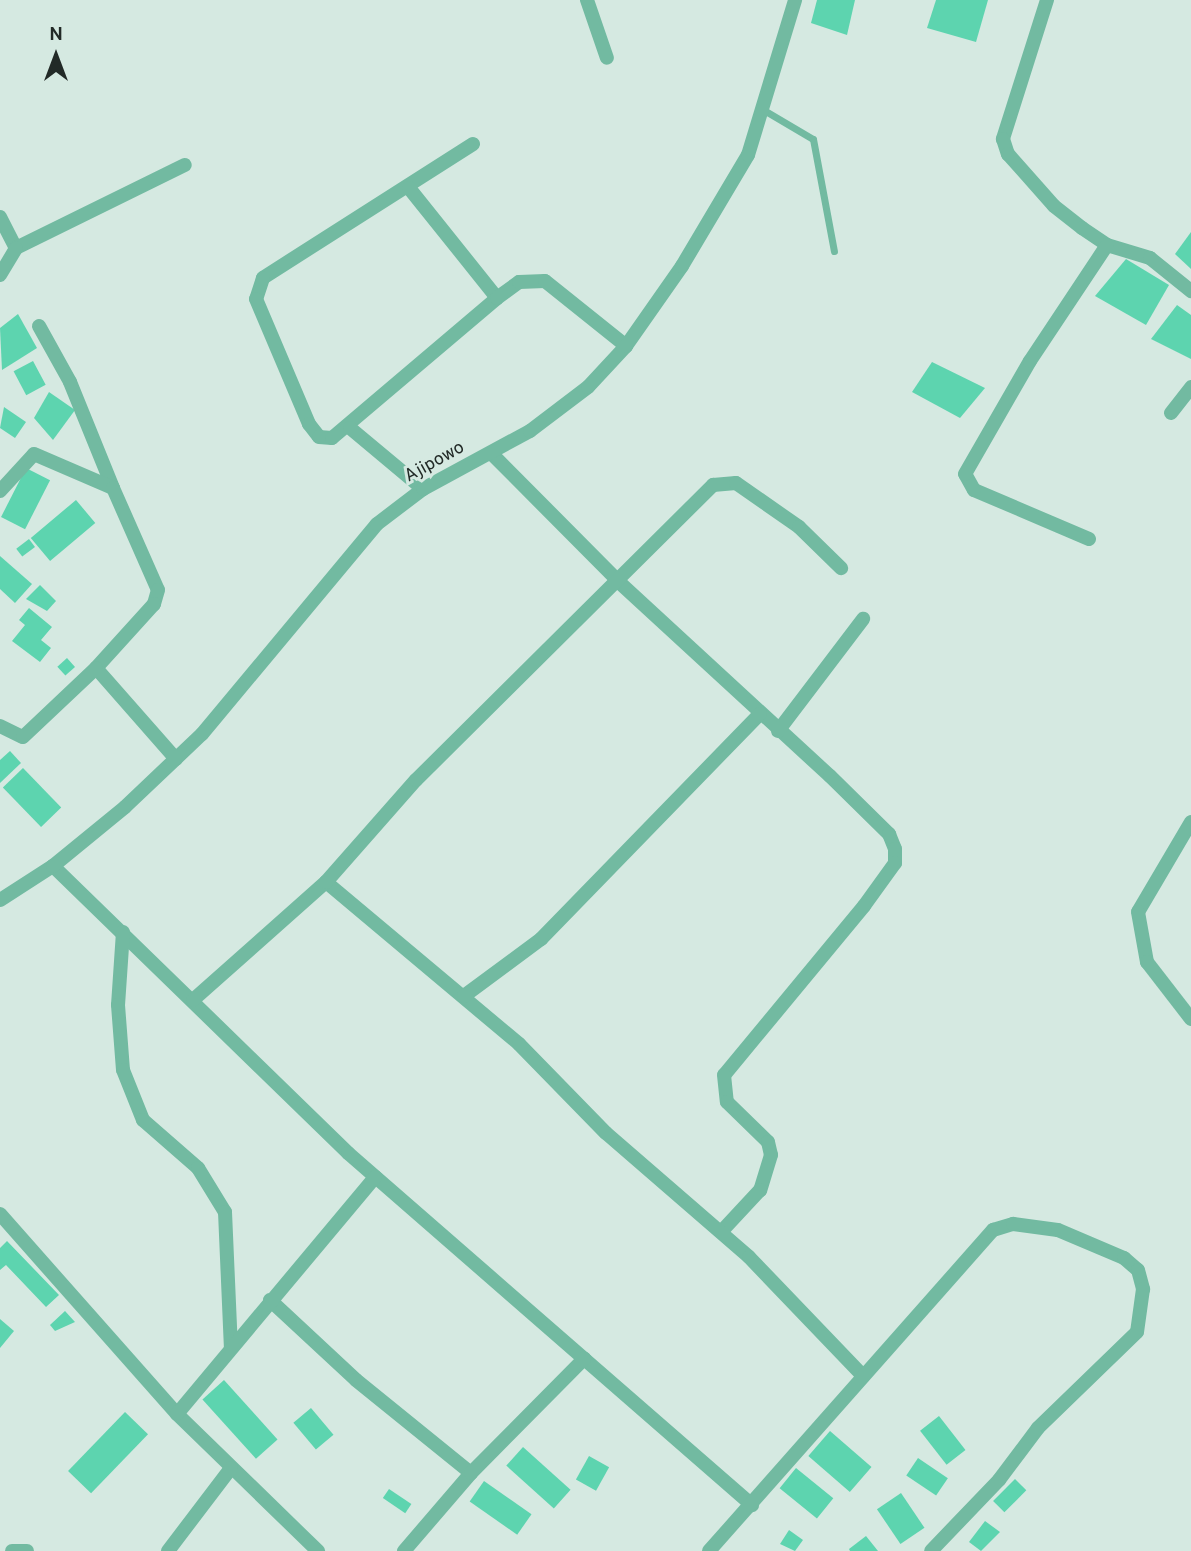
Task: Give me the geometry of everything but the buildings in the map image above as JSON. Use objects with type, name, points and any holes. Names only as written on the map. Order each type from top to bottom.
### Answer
[{"type":"street","points":[[587,0],[607,58]]},
{"type":"street","name":"Ajipowo","points":[[0,900],[53,866],[176,759],[377,524],[423,489],[492,454],[588,387],[626,346],[734,180],[762,109],[795,0]]},
{"type":"street","points":[[1047,0],[1004,144],[1054,206],[1107,244],[1150,258],[1191,291]]},
{"type":"street","points":[[473,144],[409,188],[263,278],[256,289],[309,424],[319,437],[332,438],[350,428],[497,298],[519,282],[544,281],[626,346]]},
{"type":"street","points":[[0,275],[16,248],[185,165]]},
{"type":"street","points":[[409,188],[497,298]]},
{"type":"street","points":[[0,216],[16,248]]},
{"type":"street","points":[[1089,539],[974,490],[965,474],[1030,361],[1107,244]]},
{"type":"street","points":[[0,726],[23,737],[96,668],[154,604],[158,590],[70,382],[39,326]]},
{"type":"street","points":[[1171,413],[1191,387]]},
{"type":"street","points":[[350,428],[423,489]]},
{"type":"street","points":[[0,491],[34,454],[113,488]]},
{"type":"street","points":[[492,454],[620,583],[889,834],[895,863],[724,1075],[727,1102],[768,1142],[771,1155],[760,1190],[721,1233]]},
{"type":"street","points":[[193,1000],[326,882],[416,780],[620,583],[713,485],[726,480],[799,527],[841,568]]},
{"type":"street","points":[[778,732],[863,619]]},
{"type":"street","points":[[96,668],[176,759]]},
{"type":"street","points":[[464,996],[541,939],[760,713]]},
{"type":"street","points":[[1191,822],[1138,912],[1147,962],[1191,1019]]},
{"type":"street","points":[[53,866],[375,1177],[752,1505]]},
{"type":"street","points":[[326,882],[464,996],[606,1133],[721,1233],[863,1376]]},
{"type":"street","points":[[123,932],[118,1005],[123,1070],[143,1120],[198,1168],[225,1212],[231,1347]]},
{"type":"street","points":[[177,1414],[375,1177]]},
{"type":"street","points":[[709,1551],[863,1376],[1003,1224],[1058,1230],[1094,1243],[1138,1270],[1143,1289],[1137,1332],[1038,1428],[931,1551]]},
{"type":"street","points":[[3,1225],[177,1414],[318,1551]]},
{"type":"street","points":[[270,1300],[356,1380],[471,1473]]},
{"type":"street","points":[[404,1551],[471,1473],[584,1359]]},
{"type":"street","points":[[168,1551],[231,1468]]},
{"type":"street","points":[[12,1551],[27,1551]]},
{"type":"lane","points":[[762,109],[813,139],[834,251]]}]
